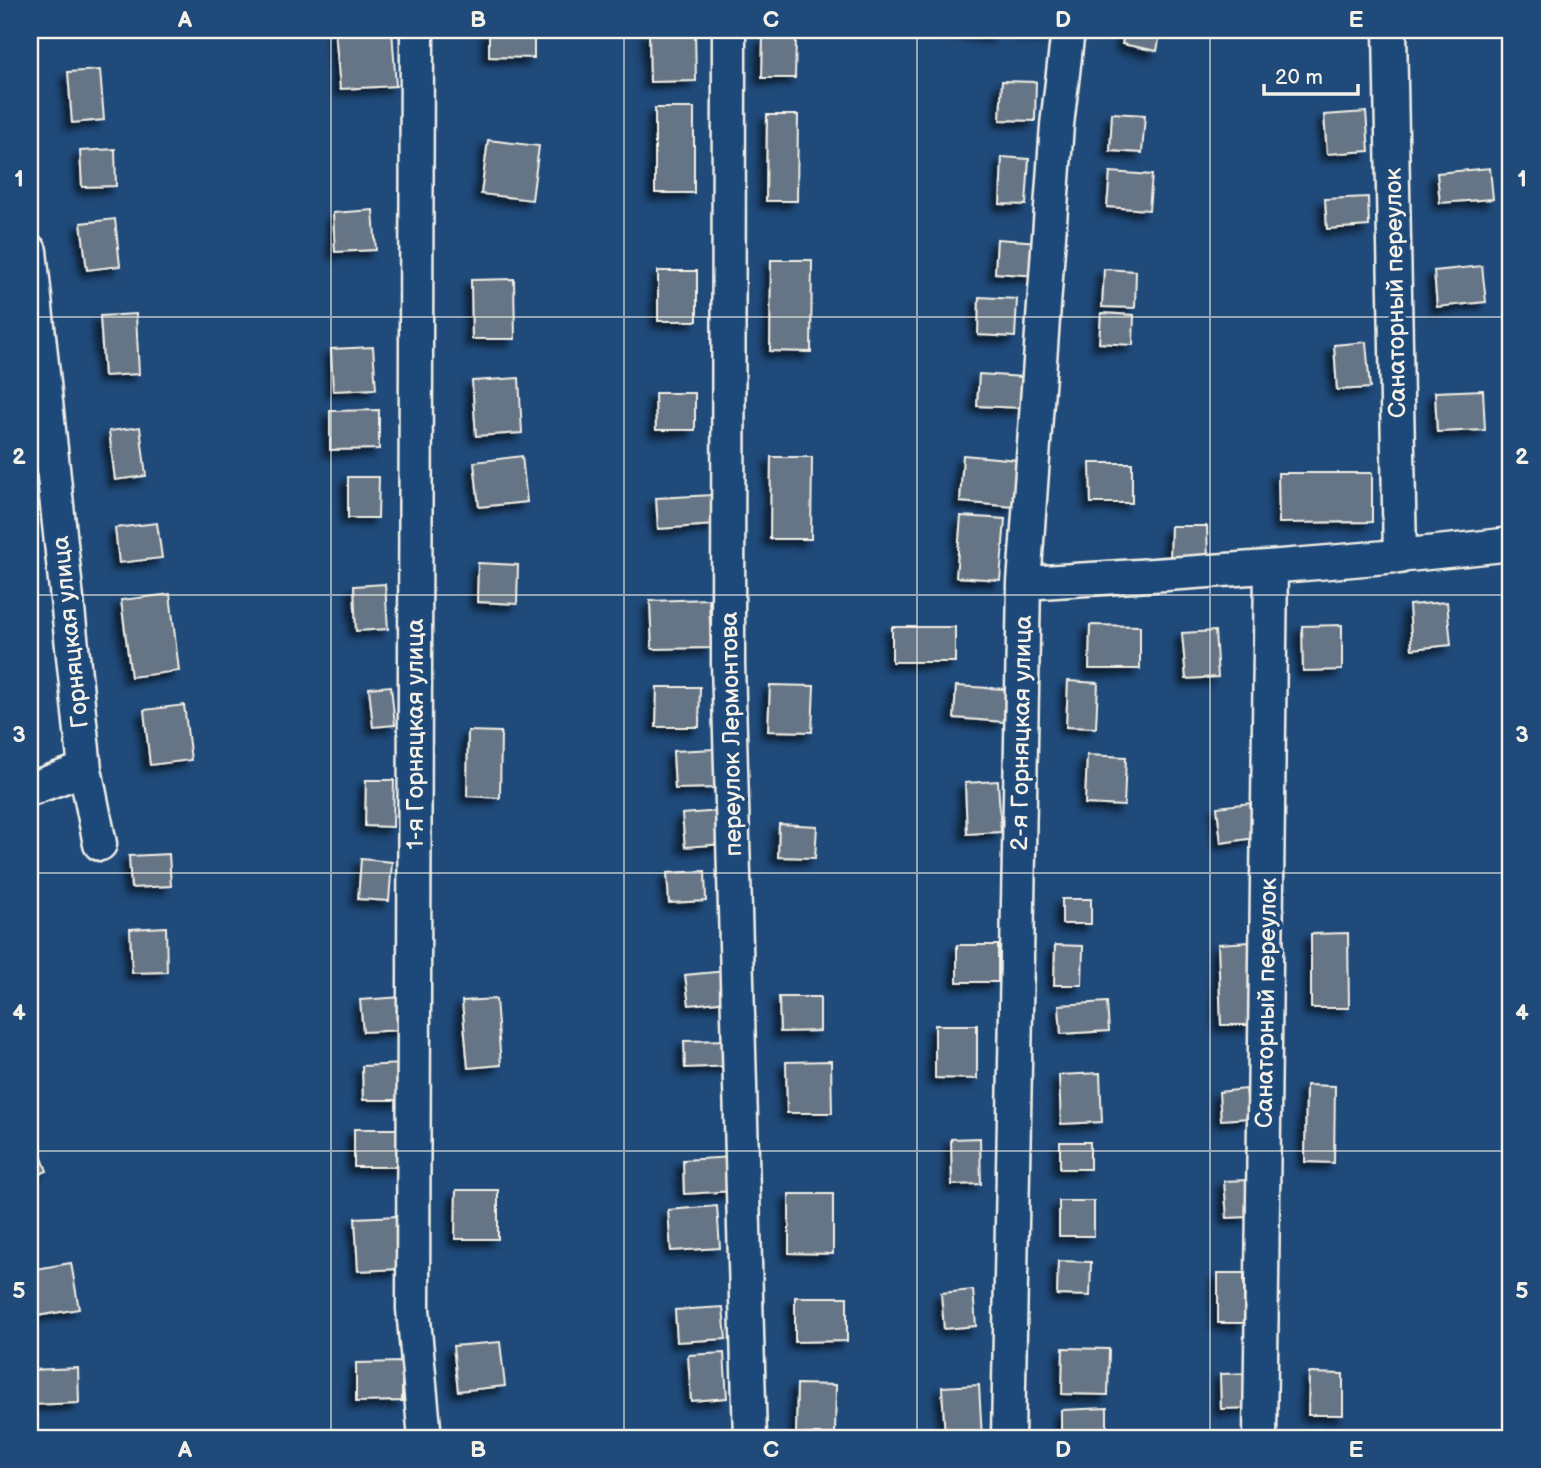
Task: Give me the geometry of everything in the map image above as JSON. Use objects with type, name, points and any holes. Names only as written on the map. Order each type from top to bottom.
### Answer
[{"type":"street","name":"1-я Горняцкая улица","points":[[417,30],[413,1309],[425,1438]]},
{"type":"street","name":"переулок Лермонтова","points":[[729,30],[728,663],[750,1438]]},
{"type":"street","name":"2-я Горняцкая улица","points":[[1008,1438],[1024,583],[1056,125],[1068,30]]},
{"type":"street","name":"Санаторный переулок","points":[[1390,30],[1400,557]]},
{"type":"street","name":"Горняцкая улица","points":[[30,251],[85,769],[100,844]]},
{"type":"street","points":[[1024,583],[1400,557],[1511,544]]},
{"type":"street","name":"Санаторный переулок","points":[[1260,1438],[1272,567]]},
{"type":"street","points":[[30,789],[85,769]]},
{"type":"building","points":[[335,30],[392,30],[396,86],[340,89]]},
{"type":"building","points":[[489,30],[534,30],[534,58],[489,57]]},
{"type":"building","points":[[954,30],[998,30],[998,36]]},
{"type":"building","points":[[1023,30],[1059,30],[1058,35],[1023,33]]},
{"type":"building","points":[[1125,30],[1161,30],[1157,51],[1122,44]]},
{"type":"building","points":[[649,31],[695,31],[696,81],[650,82]]},
{"type":"building","points":[[763,37],[796,38],[795,78],[762,78]]},
{"type":"building","points":[[100,70],[104,120],[72,123],[68,72]]},
{"type":"building","points":[[1002,81],[1036,82],[1035,121],[1000,120]]},
{"type":"building","points":[[655,108],[694,108],[694,193],[655,193]]},
{"type":"building","points":[[1366,112],[1369,151],[1327,154],[1324,115]]},
{"type":"building","points":[[1112,113],[1145,115],[1142,153],[1110,151]]},
{"type":"building","points":[[767,115],[798,115],[797,201],[766,201]]},
{"type":"building","points":[[488,140],[539,146],[532,200],[481,194]]},
{"type":"building","points":[[115,149],[116,186],[82,187],[80,151]]},
{"type":"building","points":[[1002,157],[1029,159],[1026,205],[1000,204]]},
{"type":"building","points":[[1490,168],[1493,199],[1440,203],[1437,173]]},
{"type":"building","points":[[1110,172],[1152,175],[1149,210],[1107,207]]},
{"type":"building","points":[[1368,197],[1369,226],[1327,229],[1325,199]]},
{"type":"building","points":[[373,210],[376,250],[335,252],[333,213]]},
{"type":"building","points":[[115,219],[120,266],[87,270],[81,223]]},
{"type":"building","points":[[997,239],[1039,242],[1037,276],[995,273]]},
{"type":"building","points":[[771,260],[812,260],[811,352],[770,351]]},
{"type":"building","points":[[1482,266],[1486,302],[1437,307],[1434,271]]},
{"type":"building","points":[[1104,269],[1136,271],[1135,308],[1102,307]]},
{"type":"building","points":[[658,271],[697,271],[697,321],[658,321]]},
{"type":"building","points":[[514,279],[515,339],[472,339],[471,280]]},
{"type":"building","points":[[979,297],[1017,299],[1015,337],[978,335]]},
{"type":"building","points":[[1101,313],[1134,315],[1133,345],[1099,343]]},
{"type":"building","points":[[136,314],[139,374],[104,376],[100,316]]},
{"type":"building","points":[[1366,342],[1370,388],[1337,390],[1334,345]]},
{"type":"building","points":[[373,347],[376,389],[333,391],[331,349]]},
{"type":"building","points":[[979,374],[1023,377],[1022,408],[977,406]]},
{"type":"building","points":[[519,378],[522,433],[476,436],[472,381]]},
{"type":"building","points":[[1483,390],[1485,430],[1437,432],[1435,392]]},
{"type":"building","points":[[655,393],[695,393],[695,430],[656,430]]},
{"type":"building","points":[[379,410],[379,449],[330,450],[330,411]]},
{"type":"building","points":[[140,427],[146,476],[115,480],[109,431]]},
{"type":"building","points":[[963,455],[1018,460],[1014,507],[960,502]]},
{"type":"building","points":[[522,456],[527,502],[479,507],[474,462]]},
{"type":"building","points":[[771,457],[812,457],[811,539],[770,539]]},
{"type":"building","points":[[1090,463],[1132,463],[1132,503],[1091,503]]},
{"type":"building","points":[[1278,473],[1372,473],[1372,522],[1279,523]]},
{"type":"building","points":[[348,477],[379,477],[378,518],[348,518]]},
{"type":"building","points":[[713,495],[715,525],[658,529],[656,498]]},
{"type":"building","points":[[961,516],[1005,519],[1000,580],[956,577]]},
{"type":"building","points":[[157,523],[162,558],[119,563],[115,528]]},
{"type":"building","points":[[1171,526],[1207,526],[1208,562],[1170,562]]},
{"type":"building","points":[[478,563],[518,565],[517,604],[477,602]]},
{"type":"building","points":[[385,584],[388,629],[356,631],[354,586]]},
{"type":"building","points":[[170,594],[179,671],[131,677],[121,600]]},
{"type":"building","points":[[709,599],[711,648],[652,649],[650,601]]},
{"type":"building","points":[[1447,602],[1451,645],[1412,649],[1409,605]]},
{"type":"building","points":[[1090,625],[1140,626],[1140,669],[1089,669]]},
{"type":"building","points":[[1342,625],[1342,670],[1303,671],[1302,626]]},
{"type":"building","points":[[892,627],[955,627],[955,662],[892,662]]},
{"type":"building","points":[[1215,631],[1218,677],[1186,679],[1182,633]]},
{"type":"building","points":[[1068,681],[1098,683],[1096,728],[1066,727]]},
{"type":"building","points":[[770,685],[814,686],[812,732],[768,731]]},
{"type":"building","points":[[391,686],[395,725],[373,727],[369,688]]},
{"type":"building","points":[[956,686],[1006,689],[1004,722],[954,718]]},
{"type":"building","points":[[657,687],[700,687],[699,727],[656,727]]},
{"type":"building","points":[[184,705],[191,760],[150,765],[144,710]]},
{"type":"building","points":[[468,731],[501,732],[500,798],[467,796]]},
{"type":"building","points":[[716,749],[717,788],[675,789],[673,751]]},
{"type":"building","points":[[1087,755],[1126,757],[1124,806],[1085,804]]},
{"type":"building","points":[[366,780],[394,780],[393,827],[365,826]]},
{"type":"building","points":[[998,781],[1001,832],[967,834],[965,783]]},
{"type":"building","points":[[1250,803],[1255,838],[1221,843],[1217,807]]},
{"type":"building","points":[[721,811],[724,844],[685,847],[682,814]]},
{"type":"building","points":[[779,824],[817,826],[815,858],[778,857]]},
{"type":"building","points":[[169,854],[171,886],[131,888],[129,856]]},
{"type":"building","points":[[361,859],[392,862],[389,901],[358,899]]},
{"type":"building","points":[[705,871],[706,901],[669,903],[667,873]]},
{"type":"building","points":[[1062,899],[1091,899],[1091,924],[1062,924]]},
{"type":"building","points":[[166,927],[167,972],[132,973],[130,929]]},
{"type":"building","points":[[1348,933],[1349,1008],[1311,1008],[1311,934]]},
{"type":"building","points":[[1250,942],[1252,1025],[1221,1025],[1218,944]]},
{"type":"building","points":[[957,945],[998,945],[998,982],[957,982]]},
{"type":"building","points":[[1055,945],[1083,946],[1082,985],[1054,985]]},
{"type":"building","points":[[726,971],[728,1001],[689,1005],[685,975]]},
{"type":"building","points":[[402,997],[404,1030],[363,1032],[360,1000]]},
{"type":"building","points":[[779,997],[820,997],[820,1031],[780,1032]]},
{"type":"building","points":[[496,999],[501,1065],[468,1068],[462,1001]]},
{"type":"building","points":[[1107,1002],[1109,1031],[1061,1034],[1059,1005]]},
{"type":"building","points":[[935,1025],[977,1025],[977,1079],[935,1078]]},
{"type":"building","points":[[732,1040],[733,1066],[685,1068],[684,1041]]},
{"type":"building","points":[[831,1061],[832,1113],[787,1113],[786,1062]]},
{"type":"building","points":[[402,1064],[403,1100],[363,1100],[362,1066]]},
{"type":"building","points":[[1100,1073],[1102,1122],[1061,1124],[1059,1075]]},
{"type":"building","points":[[1306,1085],[1335,1086],[1334,1163],[1305,1162]]},
{"type":"building","points":[[1246,1089],[1249,1118],[1221,1120],[1219,1092]]},
{"type":"building","points":[[354,1129],[402,1129],[402,1167],[354,1167]]},
{"type":"building","points":[[34,1137],[47,1171],[30,1178],[30,1139]]},
{"type":"building","points":[[980,1138],[981,1184],[952,1185],[951,1139]]},
{"type":"building","points":[[1060,1142],[1090,1142],[1090,1169],[1060,1169]]},
{"type":"building","points":[[733,1157],[735,1191],[684,1194],[683,1160]]},
{"type":"building","points":[[1247,1180],[1249,1217],[1227,1218],[1224,1181]]},
{"type":"building","points":[[456,1190],[498,1190],[498,1239],[455,1239]]},
{"type":"building","points":[[789,1194],[833,1194],[833,1254],[789,1253]]},
{"type":"building","points":[[1059,1201],[1094,1201],[1094,1236],[1059,1236]]},
{"type":"building","points":[[717,1206],[720,1248],[671,1251],[668,1210]]},
{"type":"building","points":[[398,1216],[401,1269],[358,1271],[355,1218]]},
{"type":"building","points":[[1058,1261],[1091,1262],[1090,1296],[1057,1295]]},
{"type":"building","points":[[71,1263],[79,1309],[37,1316],[30,1270]]},
{"type":"building","points":[[1218,1273],[1244,1273],[1244,1323],[1218,1323]]},
{"type":"building","points":[[973,1290],[976,1326],[944,1329],[941,1293]]},
{"type":"building","points":[[795,1297],[847,1297],[847,1341],[795,1342]]},
{"type":"building","points":[[723,1307],[726,1339],[677,1342],[675,1310]]},
{"type":"building","points":[[500,1342],[505,1386],[458,1391],[453,1346]]},
{"type":"building","points":[[1063,1348],[1109,1349],[1108,1395],[1062,1394]]},
{"type":"building","points":[[724,1353],[727,1398],[691,1401],[688,1355]]},
{"type":"building","points":[[402,1362],[402,1401],[356,1402],[356,1363]]},
{"type":"building","points":[[78,1368],[79,1403],[30,1405],[30,1370]]},
{"type":"building","points":[[1254,1373],[1255,1408],[1221,1409],[1220,1374]]},
{"type":"building","points":[[1309,1373],[1343,1374],[1343,1415],[1308,1415]]},
{"type":"building","points":[[797,1384],[836,1385],[835,1434],[796,1434]]},
{"type":"building","points":[[979,1385],[982,1438],[945,1438],[942,1387]]},
{"type":"building","points":[[1107,1408],[1107,1438],[1061,1438],[1061,1410]]}]
